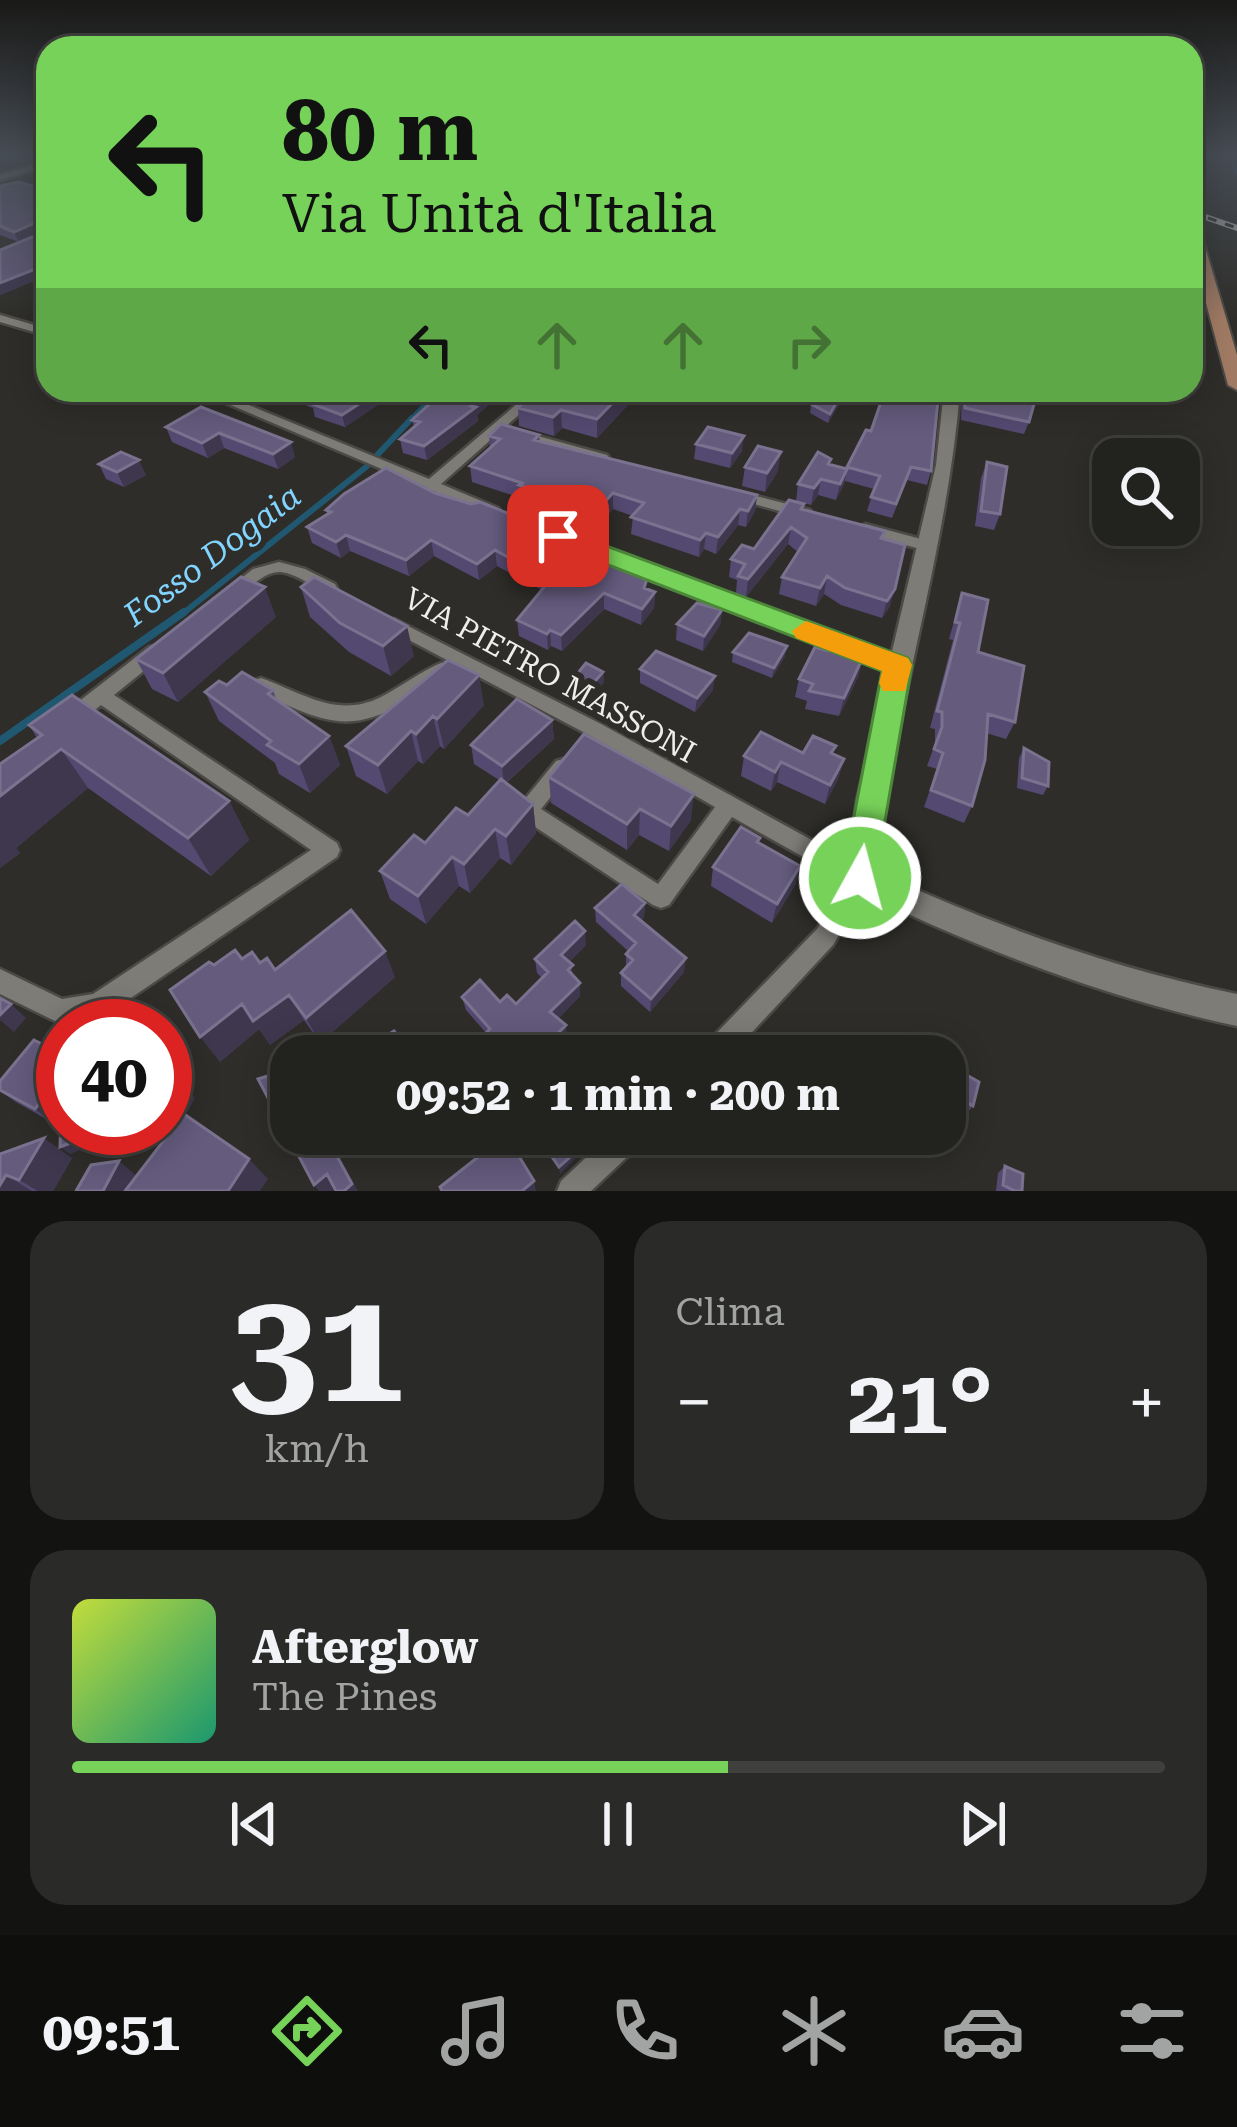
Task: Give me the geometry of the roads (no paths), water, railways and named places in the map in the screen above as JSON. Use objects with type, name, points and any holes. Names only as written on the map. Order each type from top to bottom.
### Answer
[{"type":"main road","points":[[1203,265],[1237,385]]},
{"type":"street","points":[[0,318],[36,329]]},
{"type":"street","points":[[229,402],[430,486],[898,665]]},
{"type":"street","points":[[430,486],[526,402]]},
{"type":"street","points":[[732,1035],[825,937],[860,878],[870,800],[898,665],[946,464],[951,402]]},
{"type":"street","points":[[496,429],[610,460]]},
{"type":"street","points":[[723,491],[814,515]]},
{"type":"street","points":[[837,522],[927,546]]},
{"type":"street","points":[[208,610],[262,568],[277,564],[290,566],[345,597]]},
{"type":"street","name":"VIA PIETRO MASSONI","points":[[382,618],[594,729],[860,878]]},
{"type":"street","points":[[50,734],[172,638]]},
{"type":"street","points":[[261,686],[337,717],[362,715],[457,660]]},
{"type":"street","points":[[0,980],[61,1012],[97,1006],[329,850],[100,695]]},
{"type":"street","points":[[594,729],[527,811],[661,898],[728,807]]},
{"type":"street","points":[[860,878],[960,926],[1066,965],[1159,994],[1237,1010]]},
{"type":"street","points":[[571,1191],[610,1155]]},
{"type":"waterway","name":"Fosso Dogaia","points":[[409,421],[427,402]]},
{"type":"waterway","name":"Fosso Dogaia","points":[[181,615],[366,467],[412,418]]},
{"type":"waterway","name":"Fosso Dogaia","points":[[0,741],[184,612]]},
{"type":"railway","points":[[1203,216],[1237,228]]}]
